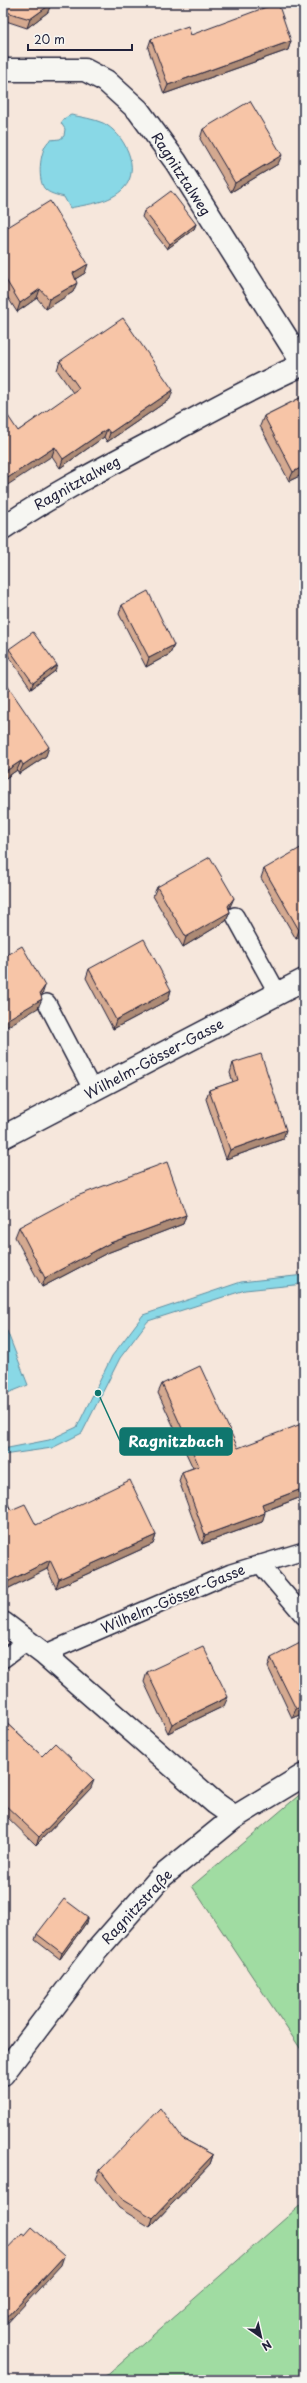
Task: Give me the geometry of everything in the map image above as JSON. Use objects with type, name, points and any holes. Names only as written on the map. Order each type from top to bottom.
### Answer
[{"type":"street","name":"Ragnitztalweg","points":[[3,70],[85,70],[106,81],[138,110],[176,162],[304,364],[260,384],[91,475],[39,504],[3,528]]},
{"type":"street","name":"Wilhelm-Gösser-Gasse","points":[[3,1137],[304,980]]},
{"type":"street","points":[[3,1623],[44,1654],[215,1803],[235,1817]]},
{"type":"street","name":"Ragnitzstraße","points":[[3,2074],[97,1950],[160,1878],[235,1817],[304,1776]]},
{"type":"lane","points":[[235,916],[278,994]]},
{"type":"lane","points":[[47,1004],[93,1091]]},
{"type":"lane","name":"Wilhelm-Gösser-Gasse","points":[[44,1654],[231,1573],[304,1551]]},
{"type":"lane","points":[[260,1564],[304,1616]]},
{"type":"lane","points":[[3,1660],[27,1641]]},
{"type":"green space","points":[[304,1791],[304,2054],[192,1886]]},
{"type":"green space","points":[[304,2202],[304,2380],[102,2380]]},
{"type":"water","points":[[71,115],[103,123],[111,128],[124,143],[131,162],[131,171],[129,180],[124,188],[112,197],[106,200],[70,208],[64,197],[51,193],[44,188],[40,170],[44,149],[50,140],[60,139],[64,136],[65,129],[61,123],[65,118]]},
{"type":"water","points":[[304,1275],[304,1284],[245,1290],[148,1321],[120,1358],[82,1433],[52,1448],[3,1455],[3,1449],[49,1440],[77,1427],[112,1356],[143,1315],[241,1282]]},
{"type":"water","points":[[7,1331],[28,1385],[3,1395],[3,1332]]},
{"type":"building","points":[[3,3],[51,4],[30,19],[3,11]]},
{"type":"building","points":[[277,3],[291,41],[168,85],[151,39],[188,26],[191,35]]},
{"type":"building","points":[[250,101],[282,155],[235,183],[203,129]]},
{"type":"building","points":[[171,191],[196,224],[170,244],[144,211]]},
{"type":"building","points":[[50,201],[88,264],[73,273],[77,283],[49,299],[40,289],[20,303],[3,275],[3,230]]},
{"type":"building","points":[[123,318],[173,390],[110,433],[107,429],[63,459],[55,447],[3,481],[3,415],[6,413],[18,431],[79,388],[60,361]]},
{"type":"building","points":[[304,396],[304,466],[293,472],[264,416]]},
{"type":"building","points":[[148,591],[174,645],[149,658],[122,605]]},
{"type":"building","points":[[33,632],[57,665],[33,683],[9,649]]},
{"type":"building","points":[[7,685],[49,747],[23,765],[21,761],[3,773],[3,688]]},
{"type":"building","points":[[304,846],[304,927],[299,930],[264,869]]},
{"type":"building","points":[[210,857],[234,898],[228,906],[230,912],[186,937],[157,887]]},
{"type":"building","points":[[144,939],[171,990],[116,1020],[89,969]]},
{"type":"building","points":[[22,946],[45,986],[40,993],[42,999],[3,1022],[3,957]]},
{"type":"building","points":[[261,1054],[286,1130],[230,1150],[209,1090],[238,1080],[233,1063]]},
{"type":"building","points":[[167,1162],[186,1215],[110,1243],[45,1278],[19,1227],[77,1196]]},
{"type":"building","points":[[200,1366],[238,1448],[304,1423],[304,1488],[262,1504],[265,1513],[205,1535],[182,1472],[199,1466],[162,1384]]},
{"type":"building","points":[[130,1480],[156,1535],[59,1579],[50,1560],[3,1584],[3,1495],[11,1510],[25,1504],[36,1525]]},
{"type":"building","points":[[304,1641],[304,1705],[296,1709],[271,1658]]},
{"type":"building","points":[[203,1646],[228,1697],[172,1724],[147,1672]]},
{"type":"building","points":[[3,1720],[42,1756],[55,1743],[94,1780],[39,1837],[3,1803]]},
{"type":"building","points":[[64,1899],[88,1917],[62,1953],[37,1934]]},
{"type":"building","points":[[160,2108],[182,2138],[213,2155],[153,2218],[122,2199],[100,2170]]},
{"type":"building","points":[[32,2227],[64,2256],[3,2322],[3,2253],[22,2233],[25,2235]]},
{"type":"place","name":"Ragnitzbach","points":[[98,1393]]}]
